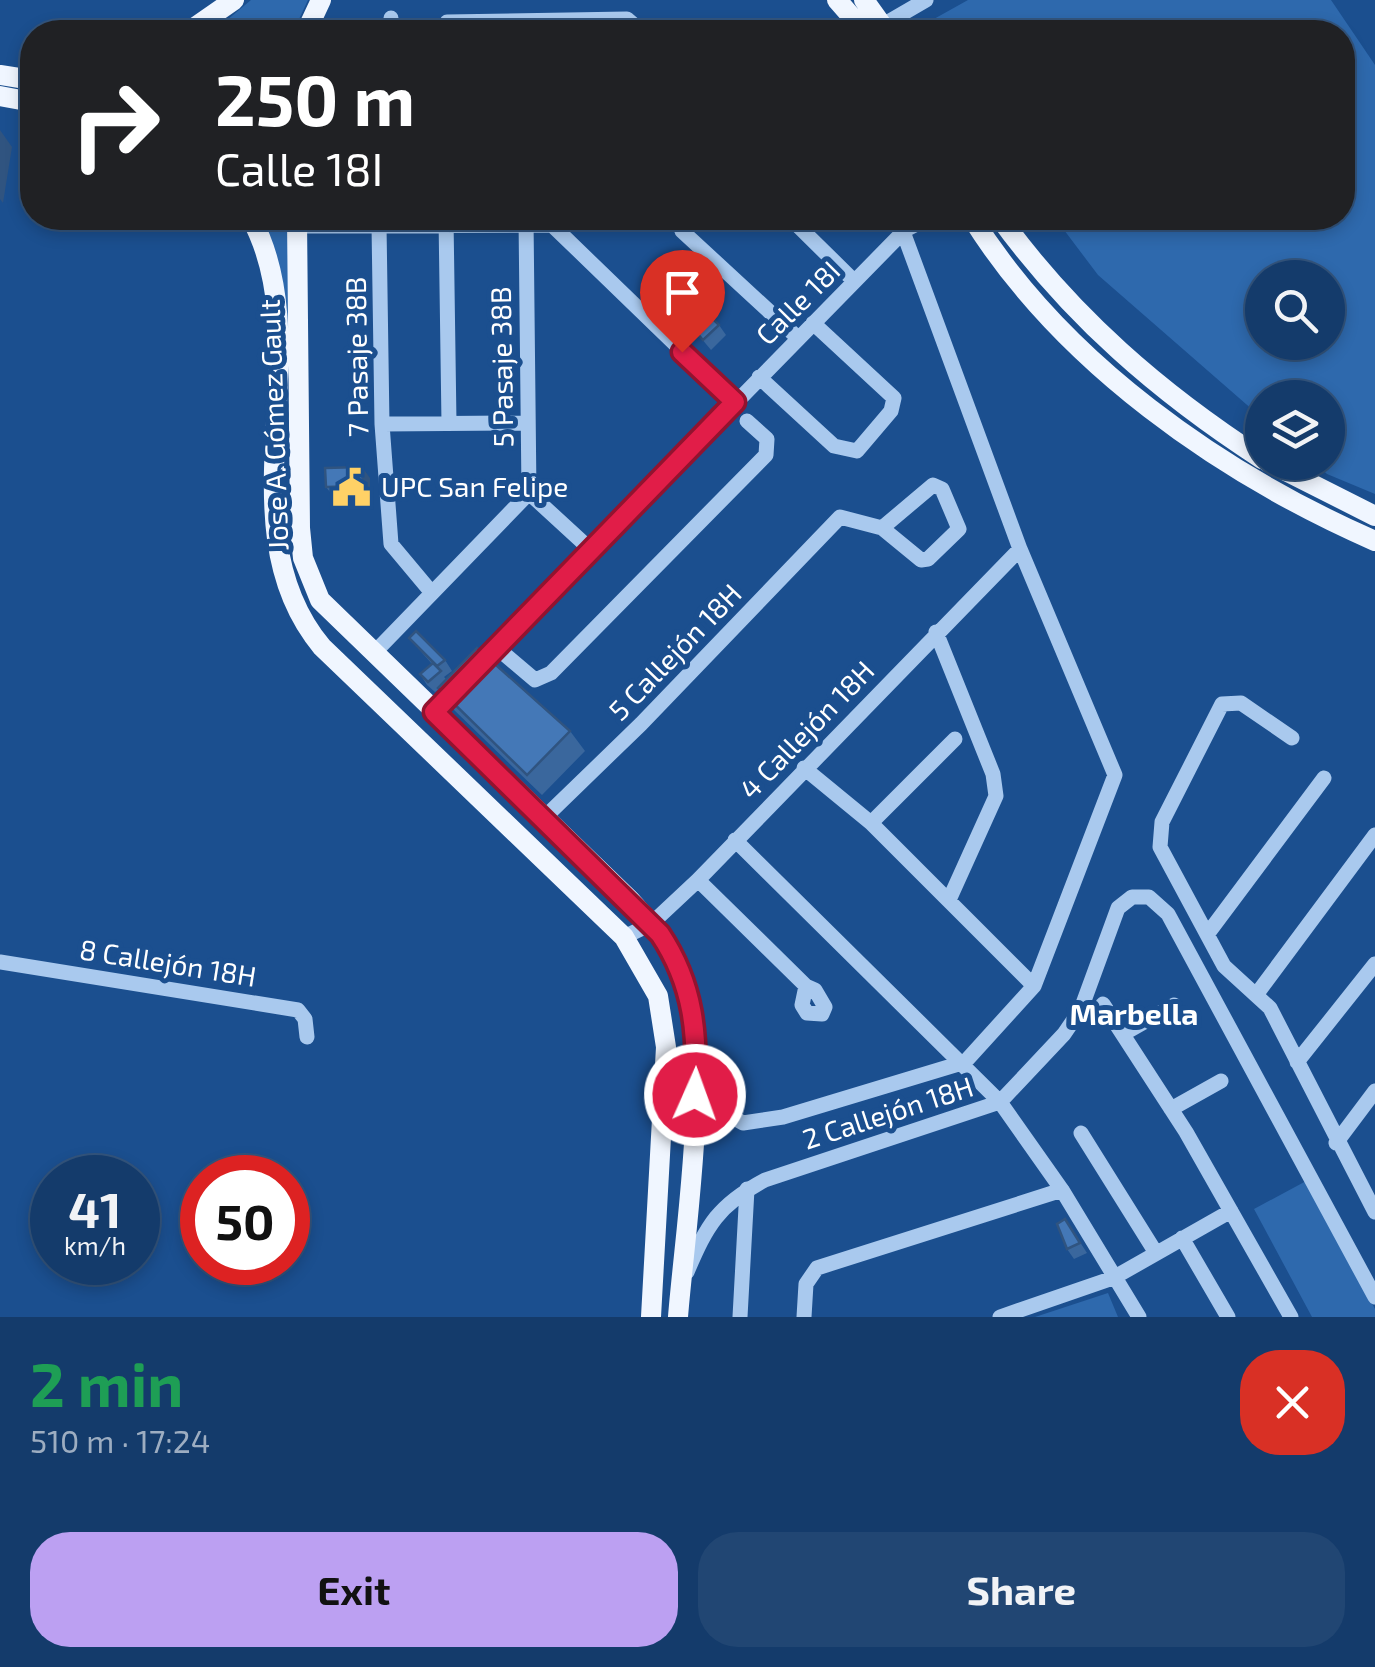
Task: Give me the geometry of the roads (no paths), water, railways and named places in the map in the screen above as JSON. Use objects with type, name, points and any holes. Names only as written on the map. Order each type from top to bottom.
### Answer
[{"type":"main road","points":[[205,20],[234,0]]},
{"type":"main road","points":[[837,0],[864,20]]},
{"type":"main road","name":"Jose A. Gómez Gault","points":[[255,230],[268,263],[274,305],[276,540],[284,585],[293,607],[322,647],[624,937],[649,974],[664,1018],[651,1317]]},
{"type":"main road","name":"Jose A. Gómez Gault","points":[[297,230],[303,558],[320,600],[374,654],[440,705],[544,818],[651,924],[677,960],[687,987],[694,1013],[696,1081],[678,1317]]},
{"type":"main road","points":[[980,230],[1013,277],[1082,348],[1161,416],[1250,476],[1375,541]]},
{"type":"main road","points":[[1010,230],[1072,307],[1146,377],[1245,447]]},
{"type":"main road","points":[[1303,480],[1375,516]]},
{"type":"street","points":[[894,20],[926,0]]},
{"type":"street","name":"7 Pasaje 38B","points":[[389,230],[382,424],[392,544],[432,593]]},
{"type":"street","points":[[446,230],[448,423]]},
{"type":"street","name":"5 Pasaje 38B","points":[[526,230],[528,493]]},
{"type":"street","points":[[564,230],[735,402]]},
{"type":"street","points":[[687,230],[798,338]]},
{"type":"street","points":[[802,230],[854,281]]},
{"type":"street","name":"Calle 18I","points":[[459,686],[854,281],[897,230]]},
{"type":"street","points":[[904,230],[1020,549]]},
{"type":"street","points":[[760,377],[834,446],[856,450],[891,411],[894,398],[814,322]]},
{"type":"street","points":[[496,647],[535,680],[550,674],[766,455],[767,439],[747,421]]},
{"type":"street","points":[[382,424],[528,423]]},
{"type":"street","points":[[933,484],[942,489],[958,530],[928,559],[921,560],[882,528],[933,484]]},
{"type":"street","points":[[374,654],[528,493],[590,549]]},
{"type":"street","name":"5 Callejón 18H","points":[[544,818],[641,724],[840,518],[882,528]]},
{"type":"street","name":"4 Callejón 18H","points":[[624,937],[651,924],[698,880],[1020,549]]},
{"type":"street","name":"2 Callejón 18H","points":[[696,1081],[720,1110],[744,1124],[783,1118],[966,1062],[1034,986],[1114,780],[1112,762],[1092,725],[1020,549]]},
{"type":"street","points":[[936,632],[992,774],[996,796],[950,900]]},
{"type":"street","points":[[1292,738],[1241,703],[1222,704],[1162,822],[1160,847],[1224,966],[1270,1008],[1336,1143],[1375,1212]]},
{"type":"street","points":[[871,824],[955,739]]},
{"type":"street","points":[[804,768],[871,824],[1034,986]]},
{"type":"street","points":[[1209,932],[1324,778]]},
{"type":"street","points":[[1256,996],[1375,836]]},
{"type":"street","points":[[735,840],[966,1062],[1000,1102],[1062,1190],[1139,1317]]},
{"type":"street","points":[[698,880],[806,986]]},
{"type":"street","name":"2 Callejón 18H","points":[[680,1290],[706,1229],[730,1198],[1000,1102],[1064,1034],[1080,1008],[1118,908],[1132,897],[1149,896],[1168,914],[1375,1297]]},
{"type":"street","name":"8 Callejón 18H","points":[[0,962],[298,1010],[306,1018],[307,1037]]},
{"type":"street","points":[[1297,1062],[1375,964]]},
{"type":"street","points":[[1104,1004],[1171,1109],[1291,1317]]},
{"type":"street","points":[[1123,1034],[1174,1005]]},
{"type":"street","points":[[1171,1109],[1222,1081]]},
{"type":"street","points":[[1336,1143],[1375,1091]]},
{"type":"street","points":[[1080,1133],[1156,1253]]},
{"type":"street","points":[[740,1317],[747,1189]]},
{"type":"street","points":[[804,1317],[806,1284],[817,1268],[1062,1190]]},
{"type":"street","points":[[1000,1317],[1113,1278],[1231,1211]]},
{"type":"street","points":[[1182,1238],[1228,1317]]},
{"type":"place","name":"UPC San Felipe","points":[[351,487]]},
{"type":"district","name":"Marbella","points":[[1134,1015]]}]
